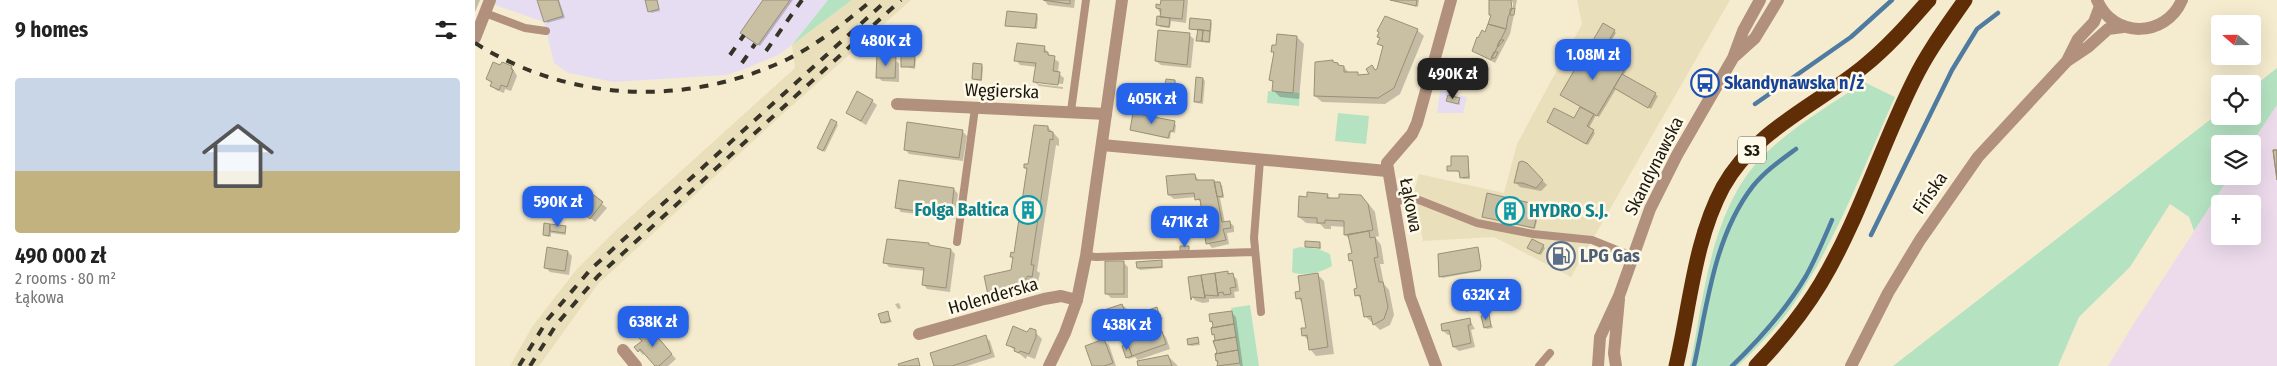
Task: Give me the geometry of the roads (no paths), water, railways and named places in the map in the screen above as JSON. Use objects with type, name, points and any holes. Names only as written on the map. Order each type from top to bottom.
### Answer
[{"type":"highway","name":"S3","points":[[1675,366],[1707,224],[1724,187],[1745,156],[1770,132],[1863,67],[1893,40],[1929,0]]},
{"type":"highway","points":[[1756,366],[1799,316],[1821,283],[1855,215],[1915,78],[1937,40],[1965,0]]},
{"type":"street","points":[[476,34],[490,0]]},
{"type":"street","points":[[1049,366],[1065,333],[1077,300],[1086,256],[1122,0]]},
{"type":"street","name":"Łąkowa","points":[[1436,366],[1410,297],[1387,171],[1389,158],[1412,134],[1417,123],[1451,0]]},
{"type":"street","name":"Skandynawska","points":[[1598,366],[1600,337],[1619,296],[1632,256],[1663,181],[1733,58],[1743,31],[1760,0]]},
{"type":"street","name":"Skandynawska","points":[[1733,58],[1755,38],[1778,0]]},
{"type":"street","points":[[2099,3],[2109,18],[2123,27],[2142,30],[2160,25],[2168,20],[2184,2]]},
{"type":"street","name":"Fińska","points":[[2067,61],[2078,39],[2094,22],[2099,3]]},
{"type":"street","name":"Fińska","points":[[1851,366],[1888,293],[1952,191],[1978,157],[2067,61],[2108,30],[2123,27]]},
{"type":"street","name":"Węgierska","points":[[897,104],[1106,114]]},
{"type":"street","points":[[1102,146],[1387,171]]},
{"type":"street","name":"Holenderska","points":[[919,334],[1044,299],[1061,296],[1077,300]]},
{"type":"street","name":"Skandynawska","points":[[1616,366],[1614,353],[1619,296]]},
{"type":"street","points":[[1591,366],[1600,337]]},
{"type":"street","points":[[623,350],[636,366]]},
{"type":"lane","points":[[1071,111],[1086,0]]},
{"type":"lane","points":[[485,14],[525,28],[546,31]]},
{"type":"lane","points":[[957,242],[975,108]]},
{"type":"lane","points":[[1260,160],[1254,252],[1261,312]]},
{"type":"lane","points":[[1393,202],[1414,198],[1477,223],[1533,234],[1592,240],[1632,256]]},
{"type":"lane","points":[[1086,256],[1254,252]]},
{"type":"lane","points":[[1539,366],[1551,353]]},
{"type":"waterway","points":[[1755,104],[1851,37],[1892,0]]},
{"type":"waterway","points":[[1871,235],[1952,70],[1977,29],[1998,13]]},
{"type":"waterway","points":[[1694,366],[1714,272],[1729,227],[1753,186],[1773,166],[1796,149]]},
{"type":"waterway","points":[[1732,366],[1772,324],[1790,301],[1806,276],[1832,220]]},
{"type":"railway","points":[[766,51],[802,0]]},
{"type":"railway","points":[[475,43],[512,63],[550,78],[590,87],[630,92],[670,91],[710,85],[749,75],[788,59],[810,47],[872,0]]},
{"type":"railway","points":[[519,366],[548,319],[591,269],[887,0]]},
{"type":"railway","points":[[530,366],[556,325],[598,276],[901,0]]},
{"type":"railway","points":[[730,55],[744,35]]},
{"type":"railway","points":[[742,63],[755,44]]},
{"type":"place","name":"Skandynawska n/ż","points":[[1705,83]]},
{"type":"place","name":"Folga Baltica","points":[[1028,210]]},
{"type":"place","name":"HYDRO S.J.","points":[[1510,211]]},
{"type":"place","name":"LPG Gas","points":[[1561,256]]}]
